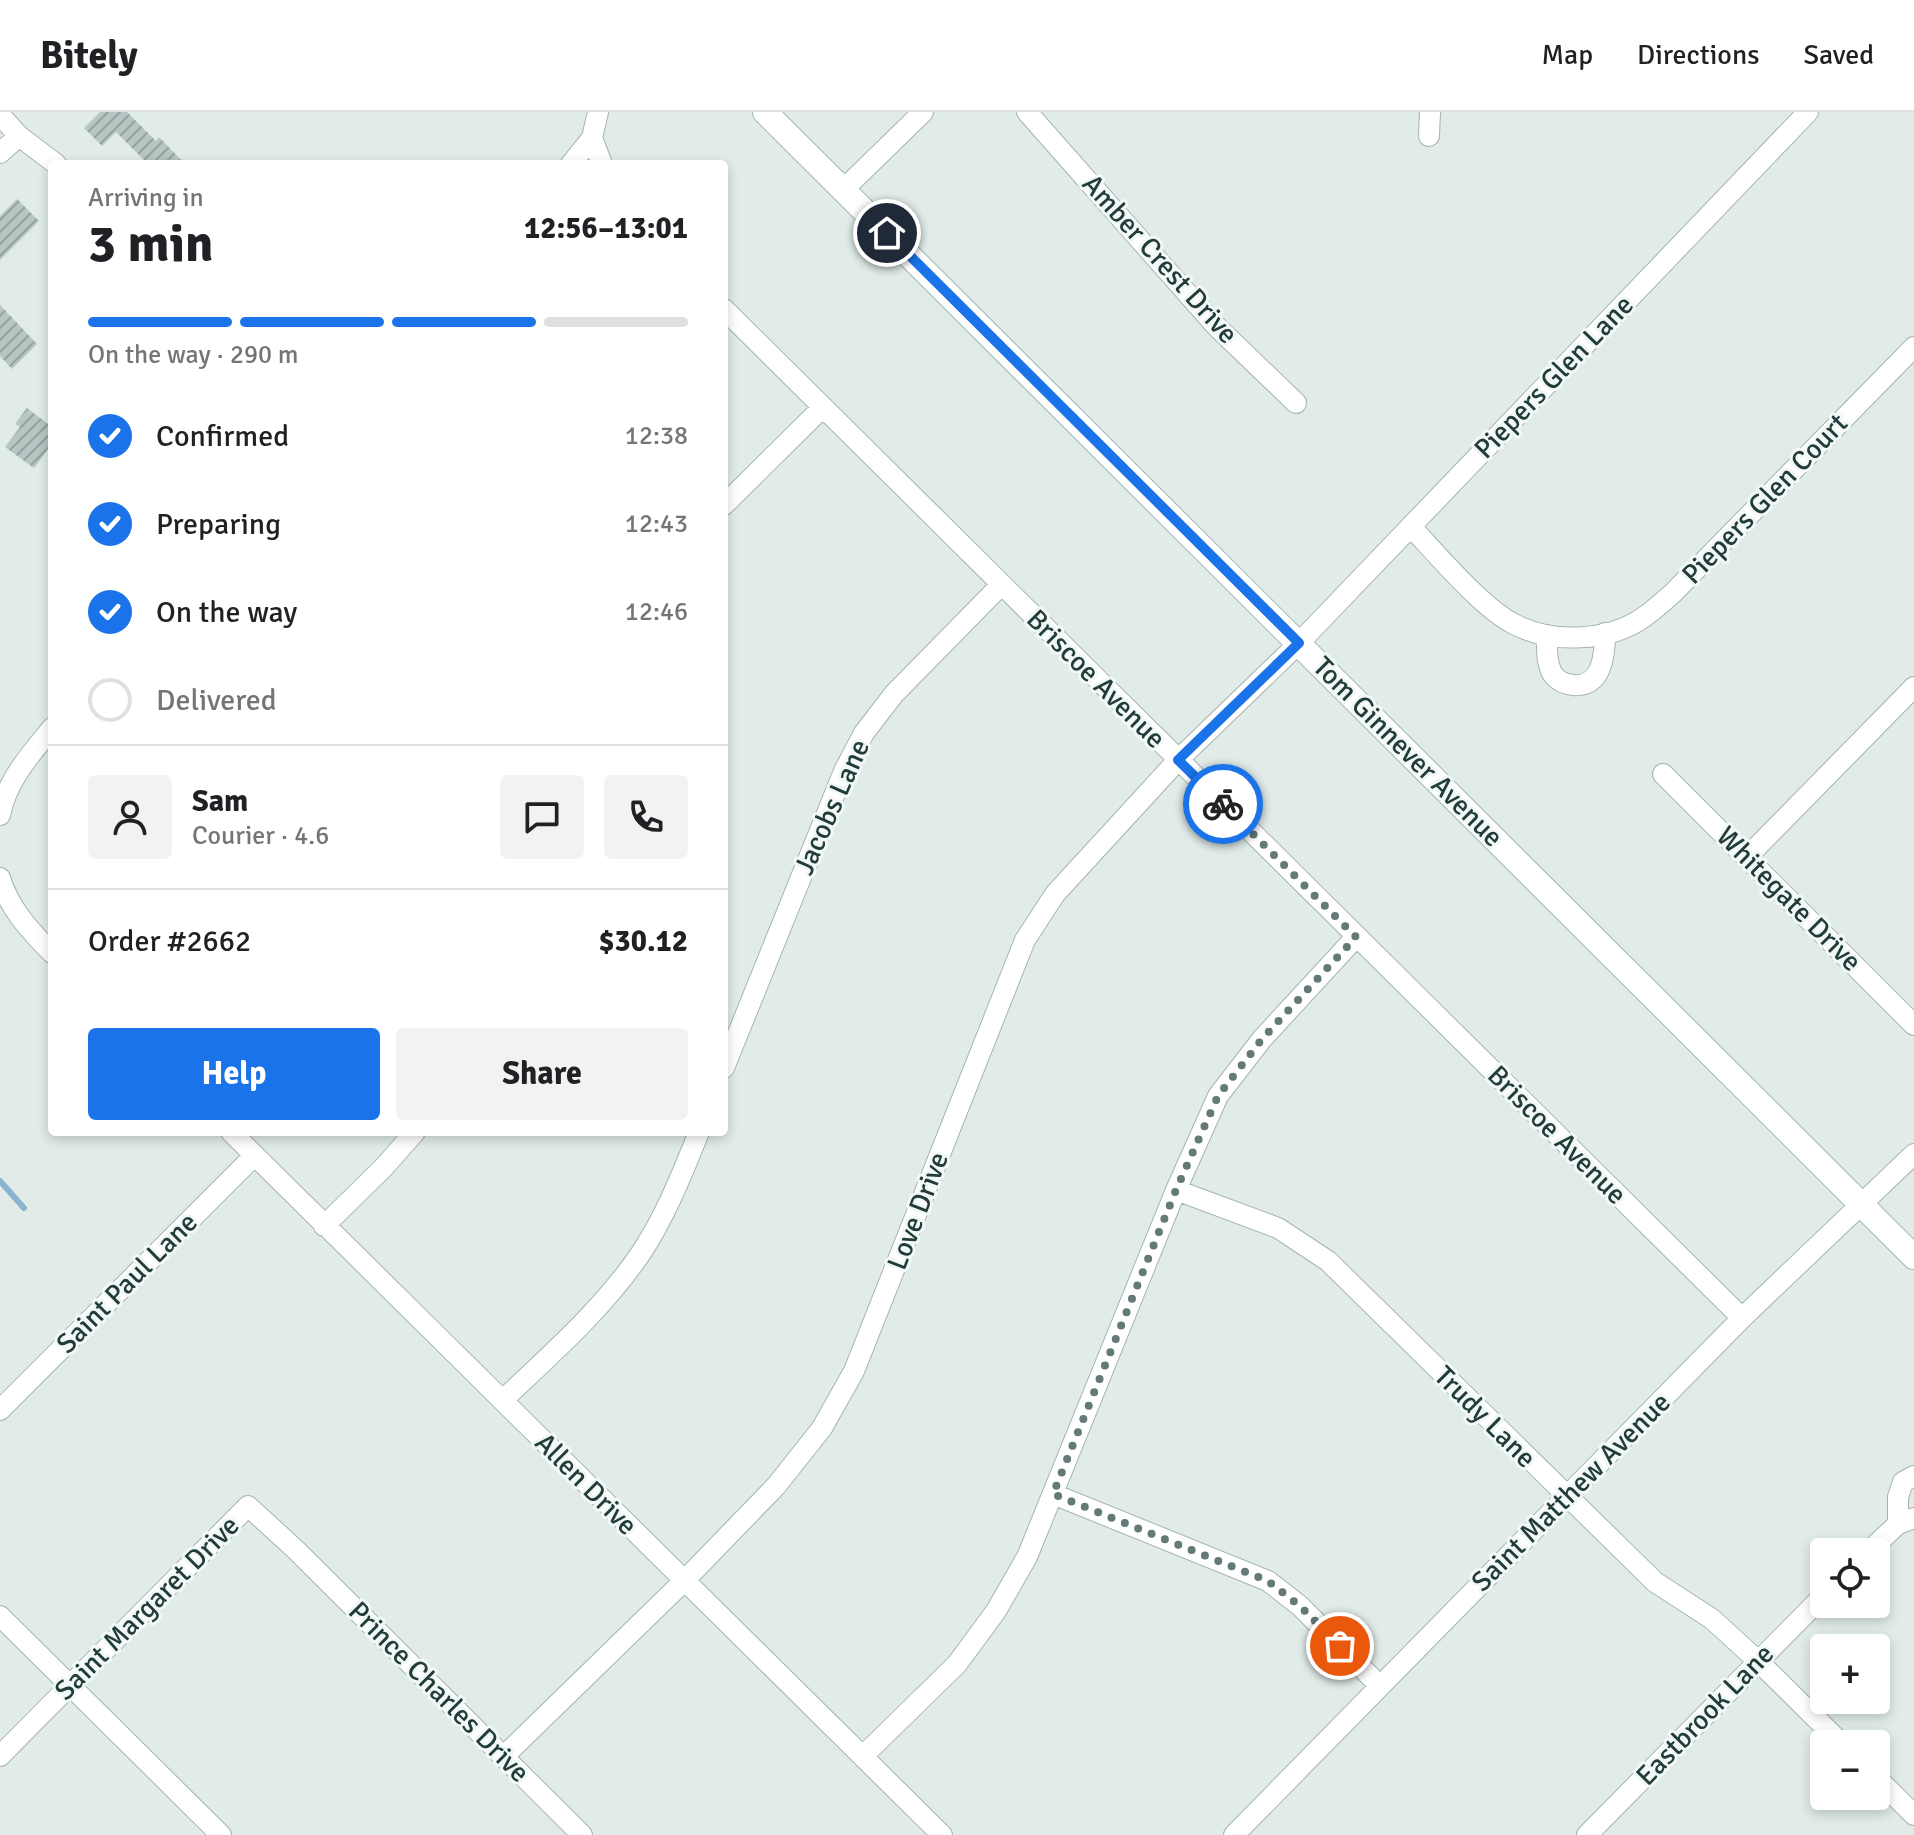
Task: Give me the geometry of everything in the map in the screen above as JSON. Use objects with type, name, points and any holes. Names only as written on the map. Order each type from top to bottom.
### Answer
[{"type":"main road","name":"Tom Ginnever Avenue","points":[[765,112],[1914,1257]]},
{"type":"street","points":[[574,160],[592,138],[598,112]]},
{"type":"street","points":[[843,190],[923,112]]},
{"type":"street","name":"Amber Crest Drive","points":[[1027,112],[1216,326],[1296,403]]},
{"type":"street","points":[[1429,136],[1430,112]]},
{"type":"street","name":"Piepers Glen Lane","points":[[1299,643],[1808,112]]},
{"type":"street","points":[[0,115],[19,136],[51,160]]},
{"type":"street","points":[[0,153],[19,136]]},
{"type":"street","points":[[592,138],[600,160]]},
{"type":"street","name":"Briscoe Avenue","points":[[728,313],[1742,1318]]},
{"type":"street","name":"Piepers Glen Court","points":[[1411,527],[1487,604],[1513,624],[1547,635],[1585,637],[1605,633],[1642,619],[1673,593],[1914,347]]},
{"type":"street","points":[[728,501],[823,407]]},
{"type":"street","name":"Jacobs Lane","points":[[728,1058],[844,771],[864,733],[894,694],[1001,585]]},
{"type":"street","points":[[1547,635],[1547,656],[1553,675],[1563,684],[1579,686],[1593,681],[1600,669],[1605,652],[1605,633]]},
{"type":"street","name":"Love Drive","points":[[503,1757],[684,1581],[776,1486],[822,1428],[854,1371],[1025,940],[1055,894],[1178,760],[1299,643]]},
{"type":"street","points":[[1748,856],[1914,687]]},
{"type":"street","points":[[0,815],[4,797],[20,768],[48,733]]},
{"type":"street","name":"Whitegate Drive","points":[[1663,774],[1914,1025]]},
{"type":"street","points":[[0,878],[6,897],[48,949]]},
{"type":"street","points":[[863,1756],[957,1664],[996,1611],[1027,1557],[1176,1190],[1218,1096],[1262,1039],[1356,937]]},
{"type":"street","name":"Allen Drive","points":[[235,1136],[942,1835]]},
{"type":"street","points":[[324,1226],[411,1136]]},
{"type":"street","points":[[503,1400],[590,1317],[640,1254],[674,1196],[697,1136]]},
{"type":"street","name":"Saint Matthew Avenue","points":[[1234,1835],[1742,1318],[1914,1154]]},
{"type":"street","name":"Saint Paul Lane","points":[[0,1410],[254,1156]]},
{"type":"street","name":"Trudy Lane","points":[[1176,1190],[1278,1228],[1328,1261],[1655,1582],[1712,1619],[1828,1730]]},
{"type":"street","points":[[1885,1538],[1906,1521],[1898,1497],[1903,1482],[1914,1476]]},
{"type":"street","points":[[1053,1494],[1268,1581],[1300,1606],[1380,1686]]},
{"type":"street","name":"Saint Margaret Drive","points":[[0,1756],[248,1506],[296,1550]]},
{"type":"street","name":"Prince Charles Drive","points":[[296,1550],[582,1835]]},
{"type":"street","name":"Eastbrook Lane","points":[[1587,1835],[1810,1609]]},
{"type":"street","points":[[0,1616],[221,1835]]},
{"type":"street","points":[[1890,1791],[1914,1815]]},
{"type":"building","points":[[100,112],[127,112],[156,141],[159,137],[181,160],[144,160],[116,132],[102,146],[84,128]]},
{"type":"building","points":[[17,199],[39,221],[0,260],[0,216]]},
{"type":"building","points":[[0,305],[37,344],[12,369],[0,356]]},
{"type":"building","points":[[27,408],[48,424],[48,449],[34,468],[5,447],[20,427],[15,424]]},
{"type":"waterway","points":[[0,1181],[24,1208]]},
{"type":"way so far","points":[[1223,804],[1356,937],[1262,1039],[1218,1096],[1176,1190],[1053,1494],[1268,1581],[1300,1606],[1340,1646]]},
{"type":"route","points":[[887,233],[1299,643],[1178,760],[1223,804]]}]
